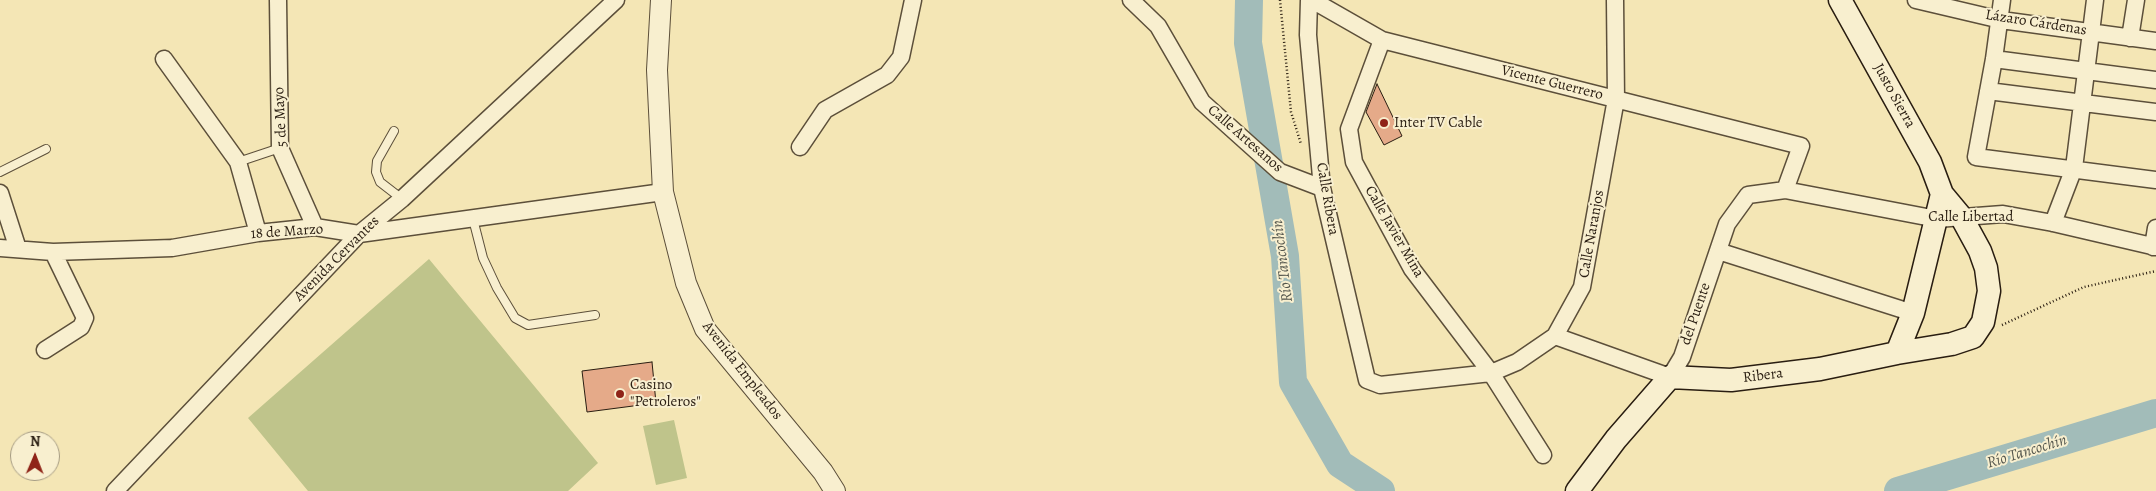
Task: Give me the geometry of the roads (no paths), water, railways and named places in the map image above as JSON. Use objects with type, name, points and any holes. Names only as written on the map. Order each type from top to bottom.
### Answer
[{"type":"main road","name":"Justo Sierra","points":[[1840,0],[1930,162],[1942,194],[1962,218],[1980,251],[1986,268],[1989,291],[1983,322],[1973,337]]},
{"type":"main road","points":[[1897,352],[1913,313],[1942,194]]},
{"type":"main road","name":"Ribera","points":[[1670,376],[1731,380],[1820,369],[1897,352],[1952,344],[1973,337]]},
{"type":"main road","name":"del Puente","points":[[1577,491],[1616,439],[1670,376]]},
{"type":"street","name":"5 de Mayo","points":[[278,0],[280,148],[315,228]]},
{"type":"street","name":"Avenida Cervantes","points":[[115,491],[359,234],[402,199],[616,0]]},
{"type":"street","name":"Avenida Empleados","points":[[661,0],[657,70],[663,192],[686,283],[705,329],[823,472],[835,491]]},
{"type":"street","points":[[800,147],[825,110],[887,74],[901,57],[914,0]]},
{"type":"street","name":"Calle Artesanos","points":[[1131,0],[1158,26],[1202,102],[1280,172],[1322,188]]},
{"type":"street","name":"Vicente Guerrero","points":[[1310,0],[1382,40],[1801,146],[1785,190]]},
{"type":"street","name":"Calle Ribera","points":[[1310,0],[1308,35],[1322,188],[1367,380],[1380,385]]},
{"type":"street","name":"Calle Naranjos","points":[[1380,385],[1491,373],[1518,362],[1555,336],[1582,287],[1616,99],[1615,0]]},
{"type":"street","name":"Lázaro Cárdenas","points":[[1916,0],[2001,20],[2156,41]]},
{"type":"street","points":[[2002,0],[2001,20],[1976,157],[2074,168],[2156,180]]},
{"type":"street","points":[[2053,222],[2074,168],[2095,0]]},
{"type":"street","points":[[2130,38],[2136,0]]},
{"type":"street","name":"Calle Javier Mina","points":[[1382,40],[1348,129],[1354,162],[1412,269],[1491,373],[1543,454]]},
{"type":"street","points":[[164,59],[238,162],[258,233]]},
{"type":"street","points":[[1994,59],[2156,80]]},
{"type":"street","points":[[1988,91],[2156,112]]},
{"type":"street","name":"Calle Libertad","points":[[1785,190],[1937,219],[2003,214],[2053,222],[2154,247]]},
{"type":"street","name":"del Puente","points":[[1670,376],[1682,357],[1727,224],[1748,195],[1785,190]]},
{"type":"street","name":"18 de Marzo","points":[[0,248],[53,252],[172,248],[258,233],[315,228],[359,234],[663,192]]},
{"type":"street","points":[[0,193],[18,248]]},
{"type":"street","points":[[2154,247],[2156,228]]},
{"type":"street","points":[[1718,251],[1913,313]]},
{"type":"street","points":[[45,350],[81,327],[85,318],[53,252]]},
{"type":"street","name":"Ribera","points":[[1555,336],[1670,376]]},
{"type":"lane","points":[[394,131],[376,161],[376,172],[380,182],[402,199]]},
{"type":"lane","points":[[238,162],[280,148]]},
{"type":"lane","points":[[0,172],[46,149]]},
{"type":"lane","points":[[473,219],[484,258],[497,288],[515,318],[528,325],[595,315]]},
{"type":"waterway","name":"Río Tancochín","points":[[1249,0],[1248,43],[1285,256],[1293,382],[1340,464],[1381,491]]},
{"type":"waterway","name":"Río Tancochín","points":[[1898,491],[2156,413]]},
{"type":"place","name":"Inter TV Cable","points":[[1384,123]]},
{"type":"place","name":"Casino \"Petroleros\"","points":[[620,394]]}]
